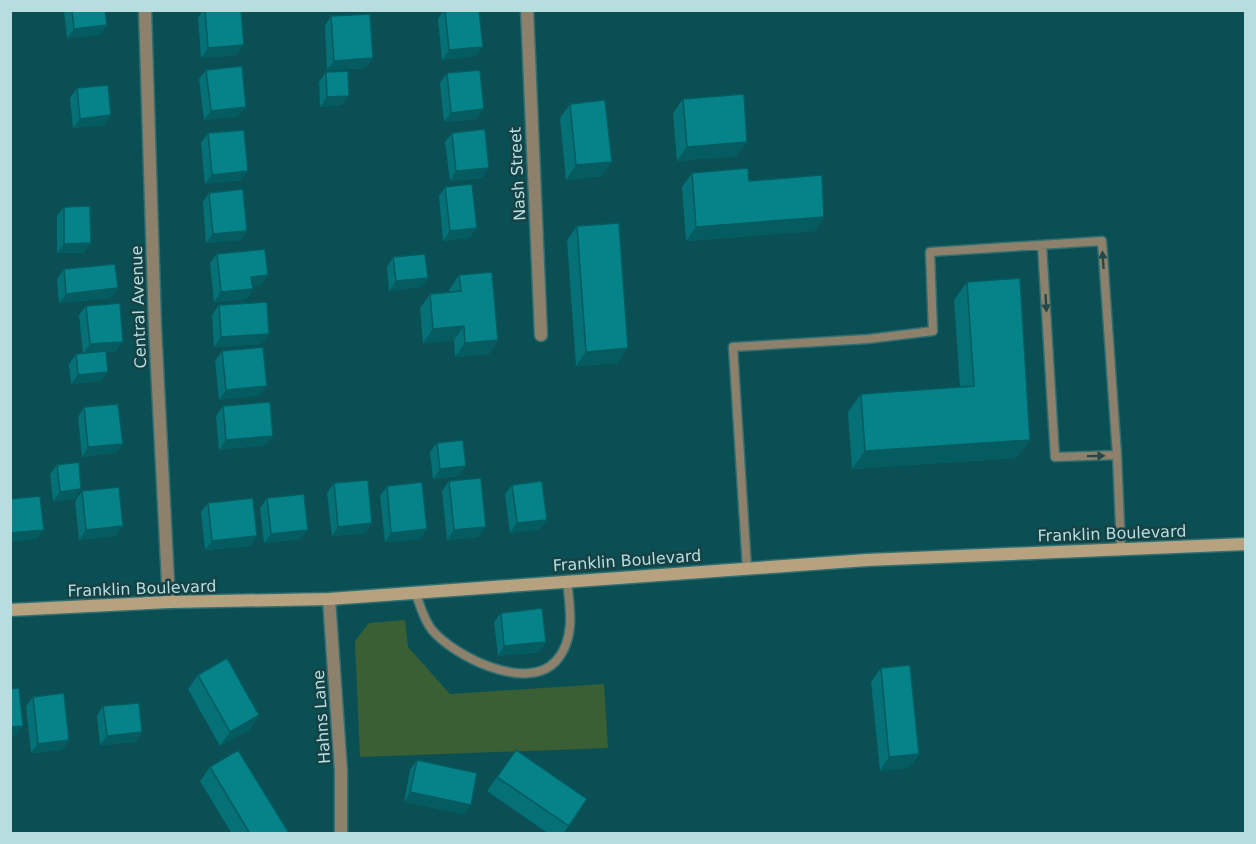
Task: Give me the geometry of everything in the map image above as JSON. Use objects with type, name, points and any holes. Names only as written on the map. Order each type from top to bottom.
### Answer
[{"type":"street","name":"Central Avenue","points":[[145,10],[155,327],[169,602]]},
{"type":"street","name":"Nash Street","points":[[527,10],[541,335]]},
{"type":"street","name":"Franklin Boulevard","points":[[10,610],[169,602],[329,599],[747,568],[1245,544]]},
{"type":"street","name":"Hahns Lane","points":[[329,599],[342,771],[341,834]]},
{"type":"lane","points":[[747,568],[733,347],[868,339],[933,331],[930,252],[1102,241],[1121,549]]},
{"type":"lane","points":[[1042,245],[1055,457],[1117,456]]},
{"type":"lane","points":[[415,592],[432,629],[460,652],[499,671],[534,672],[557,660],[566,642],[572,618],[567,581]]},
{"type":"green space","points":[[405,620],[408,647],[450,694],[604,684],[608,748],[360,757],[355,641],[369,623]]},
{"type":"building","points":[[72,10],[105,10],[107,25],[74,29]]},
{"type":"building","points":[[205,10],[241,10],[244,45],[208,48]]},
{"type":"building","points":[[445,10],[479,10],[483,47],[449,50]]},
{"type":"building","points":[[370,14],[373,58],[334,61],[331,16]]},
{"type":"building","points":[[242,66],[246,107],[211,111],[206,70]]},
{"type":"building","points":[[480,70],[484,109],[451,113],[447,73]]},
{"type":"building","points":[[348,71],[349,96],[327,97],[326,72]]},
{"type":"building","points":[[108,85],[111,115],[80,119],[77,88]]},
{"type":"building","points":[[744,94],[747,142],[687,147],[683,99]]},
{"type":"building","points":[[605,100],[612,162],[576,165],[570,104]]},
{"type":"building","points":[[485,129],[489,168],[456,171],[452,133]]},
{"type":"building","points":[[244,130],[248,171],[212,175],[208,133]]},
{"type":"building","points":[[748,168],[749,181],[822,175],[824,217],[696,227],[692,173]]},
{"type":"building","points":[[472,184],[477,228],[450,231],[445,187]]},
{"type":"building","points":[[243,189],[247,231],[213,234],[209,193]]},
{"type":"building","points":[[90,206],[91,243],[64,244],[64,207]]},
{"type":"building","points":[[619,223],[628,348],[586,352],[577,226]]},
{"type":"building","points":[[265,249],[268,275],[251,277],[253,289],[221,292],[217,254]]},
{"type":"building","points":[[425,254],[428,278],[396,281],[393,257]]},
{"type":"building","points":[[115,264],[118,288],[66,294],[64,269]]},
{"type":"building","points":[[492,272],[498,340],[465,343],[464,326],[433,329],[430,294],[461,291],[459,275]]},
{"type":"building","points":[[1020,278],[1030,440],[865,451],[861,394],[974,386],[967,282]]},
{"type":"building","points":[[267,302],[269,334],[221,337],[219,305]]},
{"type":"building","points":[[120,303],[123,342],[90,344],[86,306]]},
{"type":"building","points":[[263,347],[267,386],[226,390],[222,351]]},
{"type":"building","points":[[106,351],[108,372],[78,375],[76,354]]},
{"type":"building","points":[[270,402],[273,436],[226,440],[223,406]]},
{"type":"building","points":[[118,404],[123,444],[88,447],[84,407]]},
{"type":"building","points":[[463,440],[466,466],[440,469],[437,443]]},
{"type":"building","points":[[79,462],[81,489],[60,492],[57,465]]},
{"type":"building","points":[[481,478],[486,527],[454,530],[449,481]]},
{"type":"building","points":[[368,480],[372,523],[338,527],[334,483]]},
{"type":"building","points":[[542,481],[547,520],[517,523],[512,485]]},
{"type":"building","points":[[422,482],[427,529],[391,533],[387,486]]},
{"type":"building","points":[[119,487],[123,526],[86,530],[82,491]]},
{"type":"building","points":[[304,494],[308,530],[271,534],[267,498]]},
{"type":"building","points":[[40,496],[44,530],[10,533],[10,499]]},
{"type":"building","points":[[253,498],[257,536],[212,541],[208,503]]},
{"type":"building","points":[[542,608],[546,642],[504,646],[501,613]]},
{"type":"building","points":[[227,658],[259,715],[230,732],[198,675]]},
{"type":"building","points":[[910,665],[919,754],[889,757],[881,668]]},
{"type":"building","points":[[19,688],[23,726],[10,727],[10,689]]},
{"type":"building","points":[[64,693],[69,740],[38,744],[33,697]]},
{"type":"building","points":[[139,703],[142,732],[107,736],[103,706]]},
{"type":"building","points":[[238,750],[288,834],[250,834],[210,767]]},
{"type":"building","points":[[516,750],[587,799],[569,826],[497,777]]},
{"type":"building","points":[[417,760],[477,773],[471,805],[410,792]]}]
